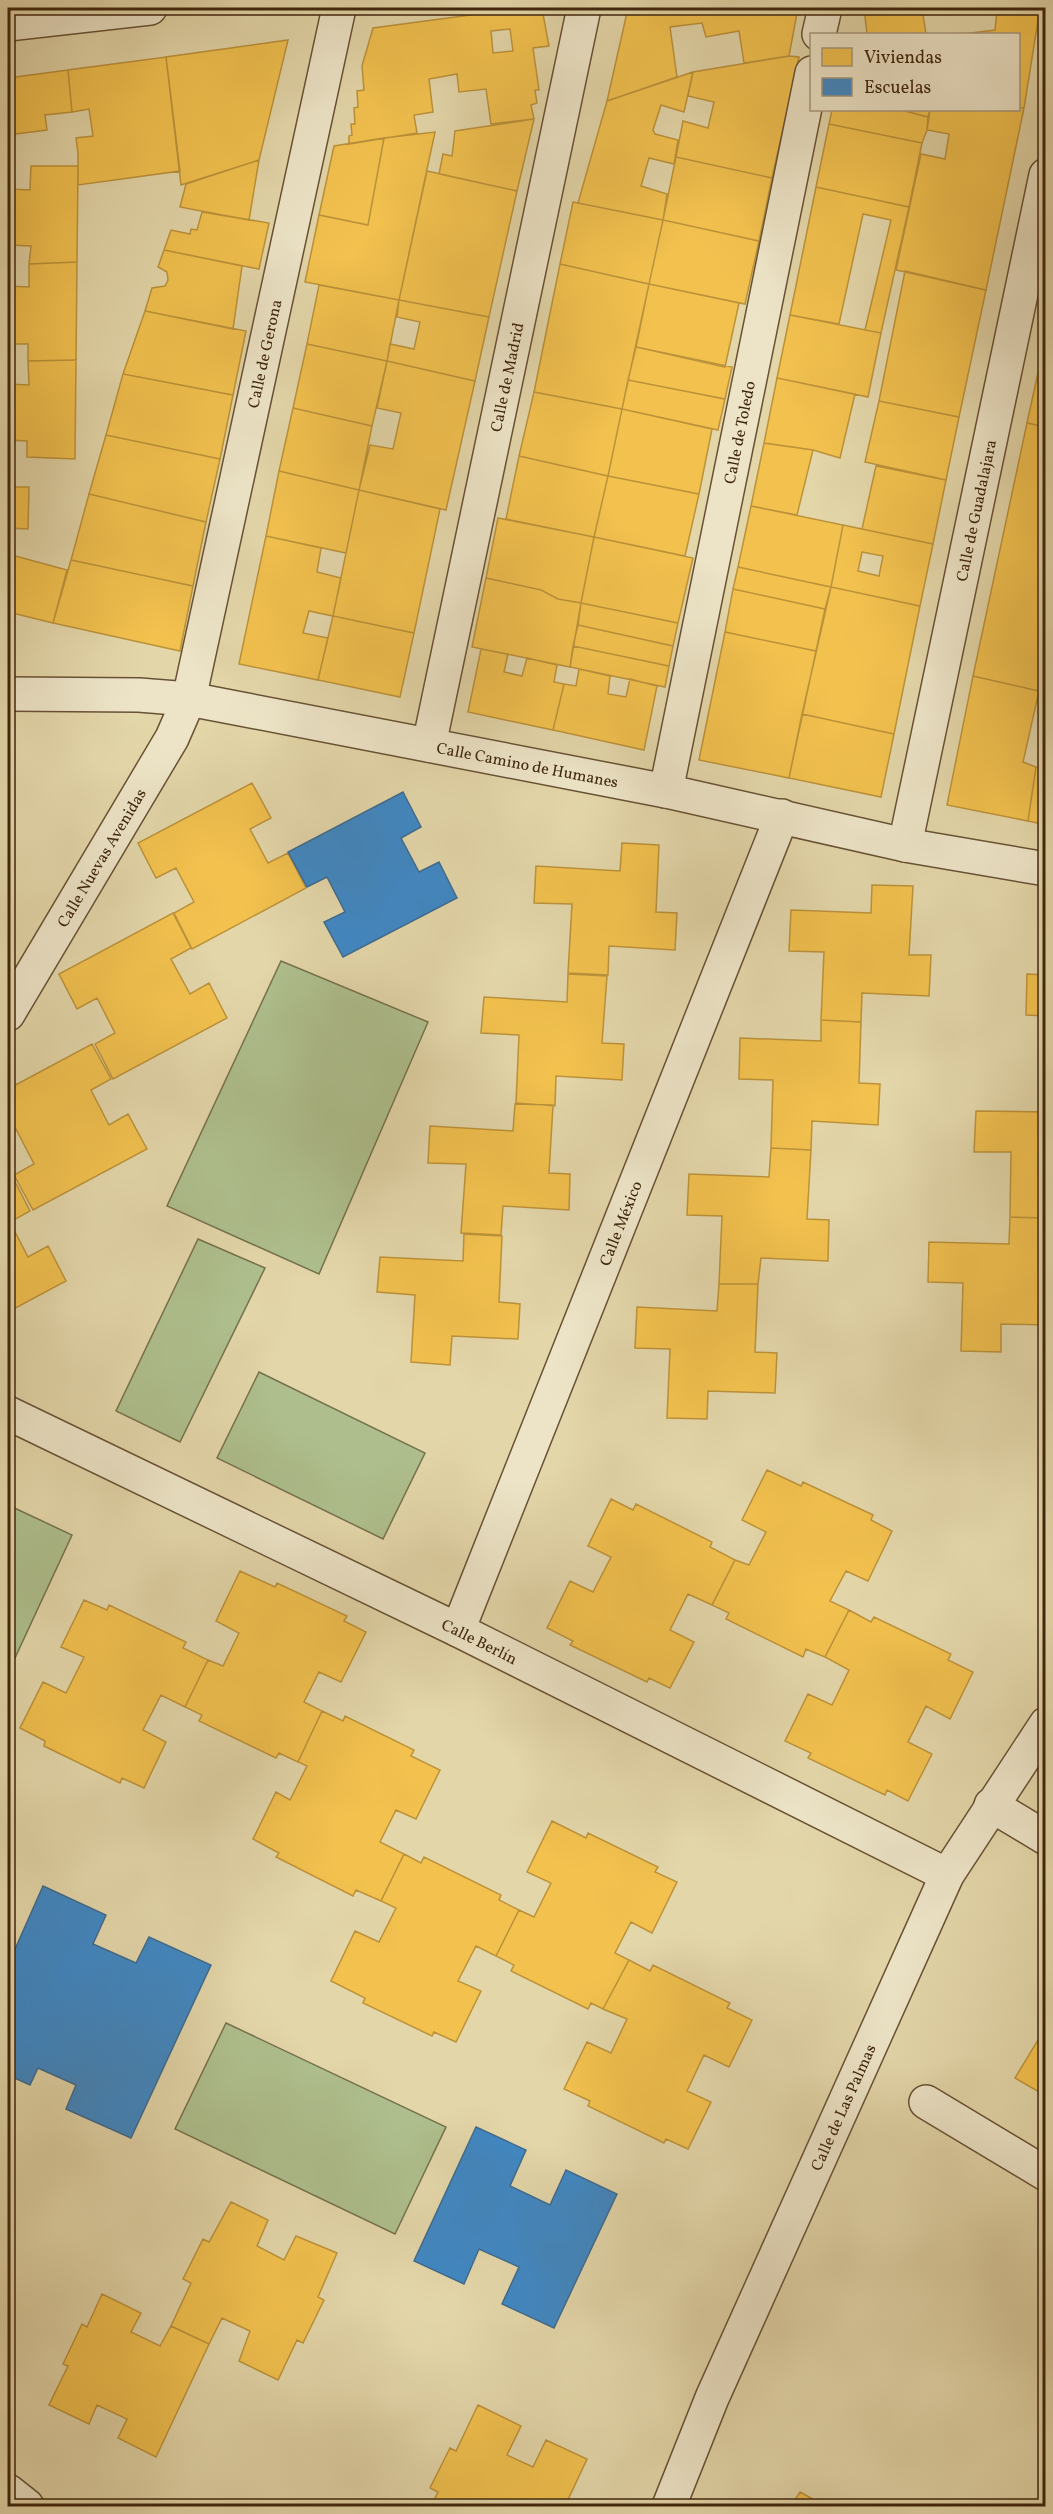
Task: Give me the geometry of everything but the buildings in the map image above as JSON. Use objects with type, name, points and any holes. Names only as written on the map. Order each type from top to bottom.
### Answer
[{"type":"street","points":[[8,24],[150,8]]},
{"type":"street","name":"Calle de Gerona","points":[[189,699],[339,8]]},
{"type":"street","name":"Calle de Madrid","points":[[429,745],[584,8]]},
{"type":"street","points":[[819,33],[825,8]]},
{"type":"street","name":"Calle de Toledo","points":[[666,791],[810,83]]},
{"type":"street","name":"Calle de Guadalajara","points":[[905,845],[1046,176]]},
{"type":"street","name":"Calle Camino de Humanes","points":[[8,694],[139,695],[189,699],[666,791],[905,845],[1046,869]]},
{"type":"street","name":"Calle Nuevas Avenidas","points":[[8,1014],[172,738],[189,699]]},
{"type":"street","name":"Calle México","points":[[458,1630],[782,816]]},
{"type":"street","name":"Calle Berlín","points":[[8,1413],[458,1630],[947,1875]]},
{"type":"street","name":"Calle de Las Palmas","points":[[669,2506],[712,2397],[947,1875],[1046,1724]]},
{"type":"street","points":[[991,1805],[1046,1838]]},
{"type":"street","points":[[926,2102],[1046,2174]]},
{"type":"street","points":[[8,2491],[27,2506]]},
{"type":"green space","points":[[281,961],[428,1022],[319,1274],[167,1206]]},
{"type":"green space","points":[[198,1239],[265,1268],[180,1442],[116,1411]]},
{"type":"green space","points":[[259,1372],[425,1453],[383,1539],[217,1458]]},
{"type":"green space","points":[[8,1505],[72,1535],[8,1673]]},
{"type":"green space","points":[[226,2023],[446,2127],[395,2234],[175,2129]]}]
